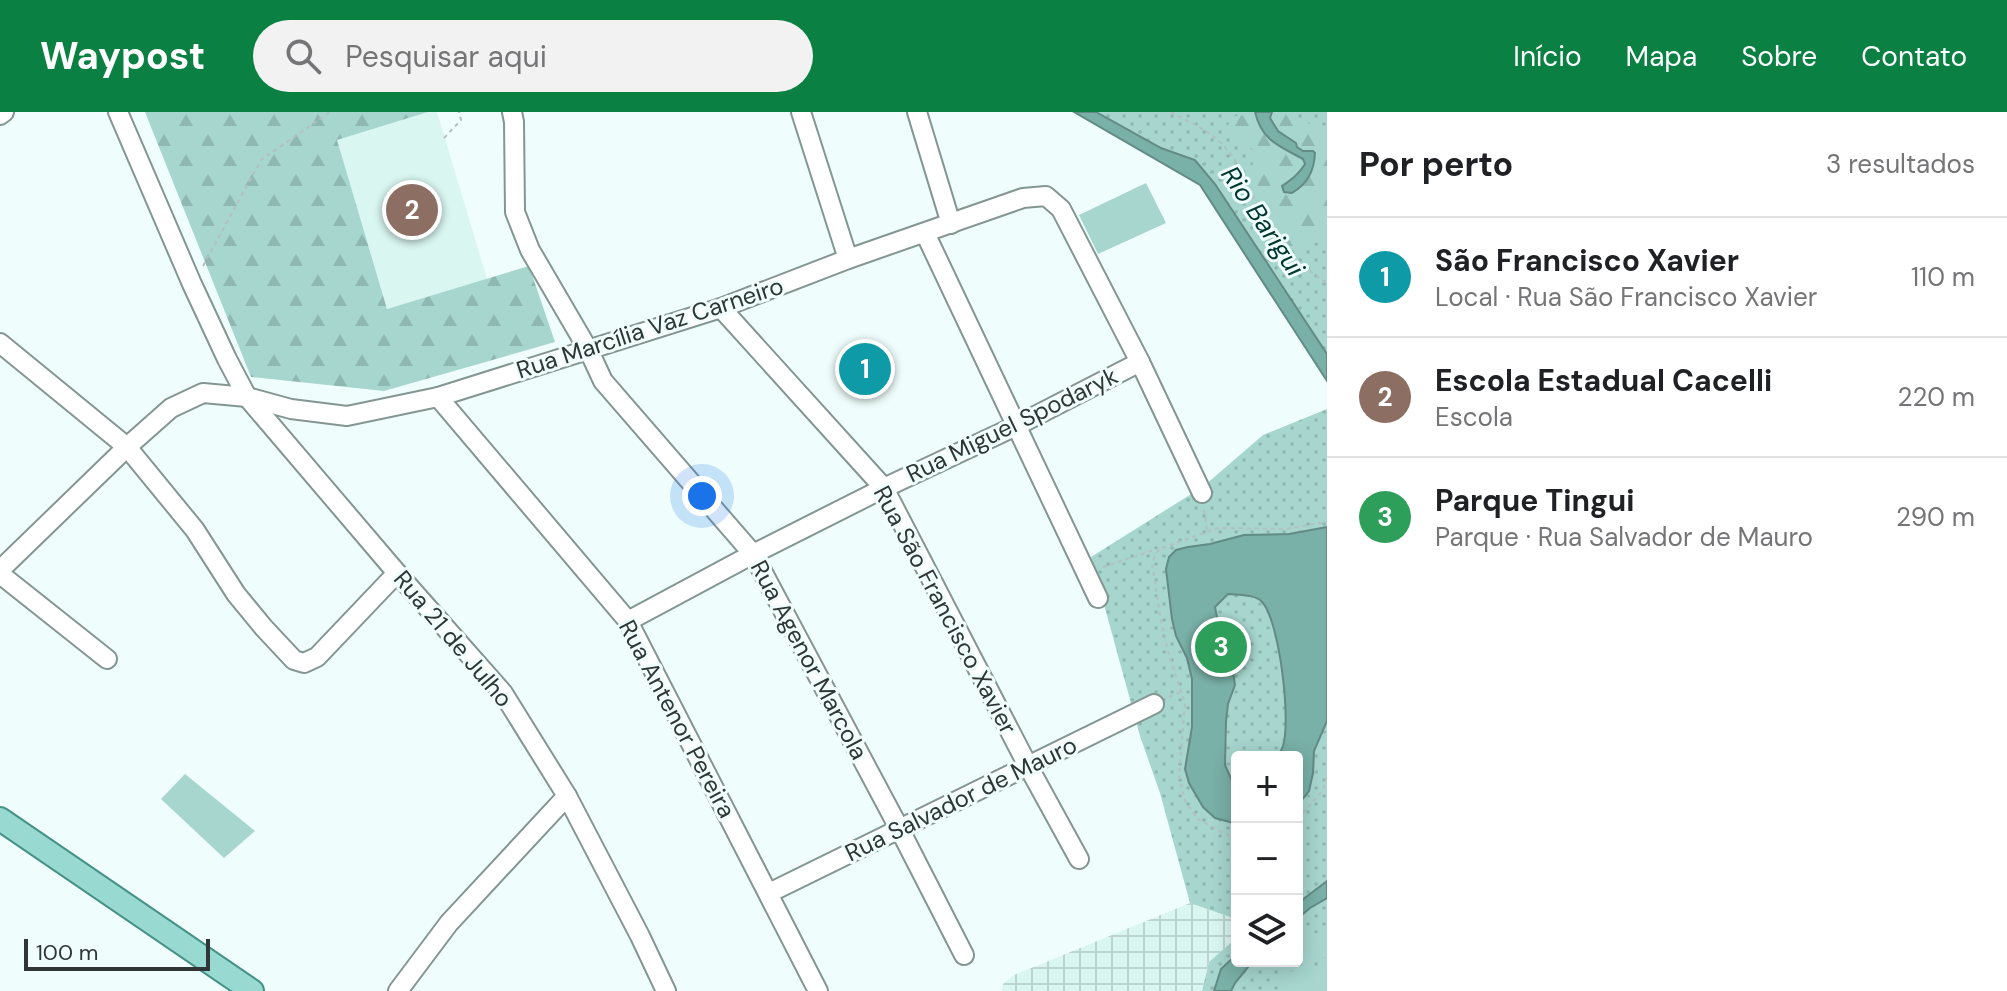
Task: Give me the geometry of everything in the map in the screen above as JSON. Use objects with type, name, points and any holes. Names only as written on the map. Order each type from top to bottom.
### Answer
[{"type":"main road","points":[[0,819],[247,989]]},
{"type":"street","points":[[107,659],[0,572],[171,408],[203,393],[238,396],[227,359],[118,112]]},
{"type":"street","name":"Rua Agenor Marcola","points":[[512,112],[515,212],[530,250],[603,381],[753,554],[964,955]]},
{"type":"street","points":[[801,112],[848,259]]},
{"type":"street","points":[[917,112],[951,224]]},
{"type":"street","name":"Rua Marcília Vaz Carneiro","points":[[238,396],[291,409],[347,416],[438,397],[721,308],[848,259],[1023,198],[1046,196],[1061,209],[1140,362]]},
{"type":"street","points":[[925,233],[1098,598]]},
{"type":"street","name":"Rua São Francisco Xavier","points":[[721,308],[884,488],[1079,859]]},
{"type":"street","points":[[0,343],[127,447],[195,530],[236,594],[294,660],[304,663],[317,657],[397,573]]},
{"type":"street","points":[[1140,362],[1202,493]]},
{"type":"street","name":"Rua Miguel Spodaryk","points":[[628,621],[753,554],[1140,362]]},
{"type":"street","name":"Rua 21 de Julho","points":[[238,396],[503,693],[567,796],[666,991]]},
{"type":"street","name":"Rua Antenor Pereira","points":[[438,397],[628,621],[818,991]]},
{"type":"street","name":"Rua Salvador de Mauro","points":[[769,893],[1154,704]]},
{"type":"street","points":[[398,991],[449,923],[567,796]]},
{"type":"path","points":[[192,284],[261,160],[330,112]]},
{"type":"path","points":[[444,138],[461,120],[459,112]]},
{"type":"path","points":[[1171,112],[1210,133],[1222,144],[1235,159],[1264,219],[1284,246],[1295,260],[1327,283]]},
{"type":"path","points":[[1202,493],[1207,532]]},
{"type":"path","points":[[1086,572],[1218,528],[1285,529],[1327,522]]},
{"type":"path","points":[[1159,549],[1152,563],[1160,615],[1169,656],[1185,703],[1179,776],[1185,801],[1198,819],[1231,837]]},
{"type":"path","points":[[1303,812],[1323,790],[1327,776]]},
{"type":"shaded area","points":[[428,112],[437,112],[487,279],[387,309],[336,140]]},
{"type":"shaded area","points":[[1074,112],[1096,112],[1161,148],[1195,160],[1215,184],[1327,354],[1327,381],[1200,185]]},
{"type":"shaded area","points":[[1255,112],[1272,112],[1270,118],[1278,131],[1303,151],[1315,153],[1309,177],[1292,193],[1284,192],[1282,186],[1302,168],[1305,164],[1303,159],[1267,136]]},
{"type":"shaded area","points":[[1327,527],[1327,721],[1314,751],[1309,791],[1303,798],[1303,751],[1281,751],[1285,734],[1285,695],[1279,651],[1269,614],[1256,598],[1228,594],[1215,607],[1235,685],[1226,722],[1225,765],[1231,778],[1231,822],[1215,818],[1203,807],[1185,769],[1192,727],[1192,679],[1187,658],[1176,636],[1166,569],[1169,557],[1176,550],[1244,535],[1289,534]]},
{"type":"shaded area","points":[[1327,881],[1327,898],[1303,914],[1303,899]]},
{"type":"shaded area","points":[[1190,903],[1231,918],[1231,943],[1209,962],[1202,991],[1002,991],[1003,984],[1014,975]]},
{"type":"shaded area","points":[[1231,960],[1231,967],[1248,967],[1231,991],[1214,991],[1221,969]]},
{"type":"green space","points":[[145,112],[428,112],[337,140],[387,309],[529,266],[555,342],[384,391],[251,377]]},
{"type":"green space","points":[[1074,112],[1327,112],[1327,381],[1200,185]]},
{"type":"green space","points":[[1255,112],[1262,128],[1273,141],[1303,158],[1305,164],[1299,173],[1282,189],[1313,167],[1315,157],[1313,151],[1303,151],[1278,131],[1270,118],[1272,112],[1296,117],[1327,134],[1327,237],[1302,250],[1292,249],[1266,219],[1245,171],[1251,167],[1259,152],[1234,142],[1228,133],[1227,126],[1235,116],[1249,115]]},
{"type":"green space","points":[[1146,183],[1166,223],[1098,254],[1079,215]]},
{"type":"green space","points":[[1327,409],[1327,991],[1202,991],[1209,962],[1231,943],[1231,967],[1303,967],[1303,751],[1231,751],[1231,918],[1190,903],[1091,557],[1204,486],[1263,435]]},
{"type":"green space","points":[[185,774],[255,831],[224,858],[161,799]]},
{"type":"green space","points":[[1327,931],[1327,957],[1303,962],[1303,936]]},
{"type":"green space","points":[[1327,965],[1327,991],[1280,991],[1277,974]]},
{"type":"building","points":[[887,354],[891,377],[843,385],[840,362]]},
{"type":"place","name":"Escola Estadual Cacelli","points":[[412,210]]},
{"type":"place","name":"São Francisco Xavier","points":[[865,369]]},
{"type":"place","name":"Parque Tingui","points":[[1221,647]]},
{"type":"water label","name":"Rio Barigui","points":[[1263,221]]}]
